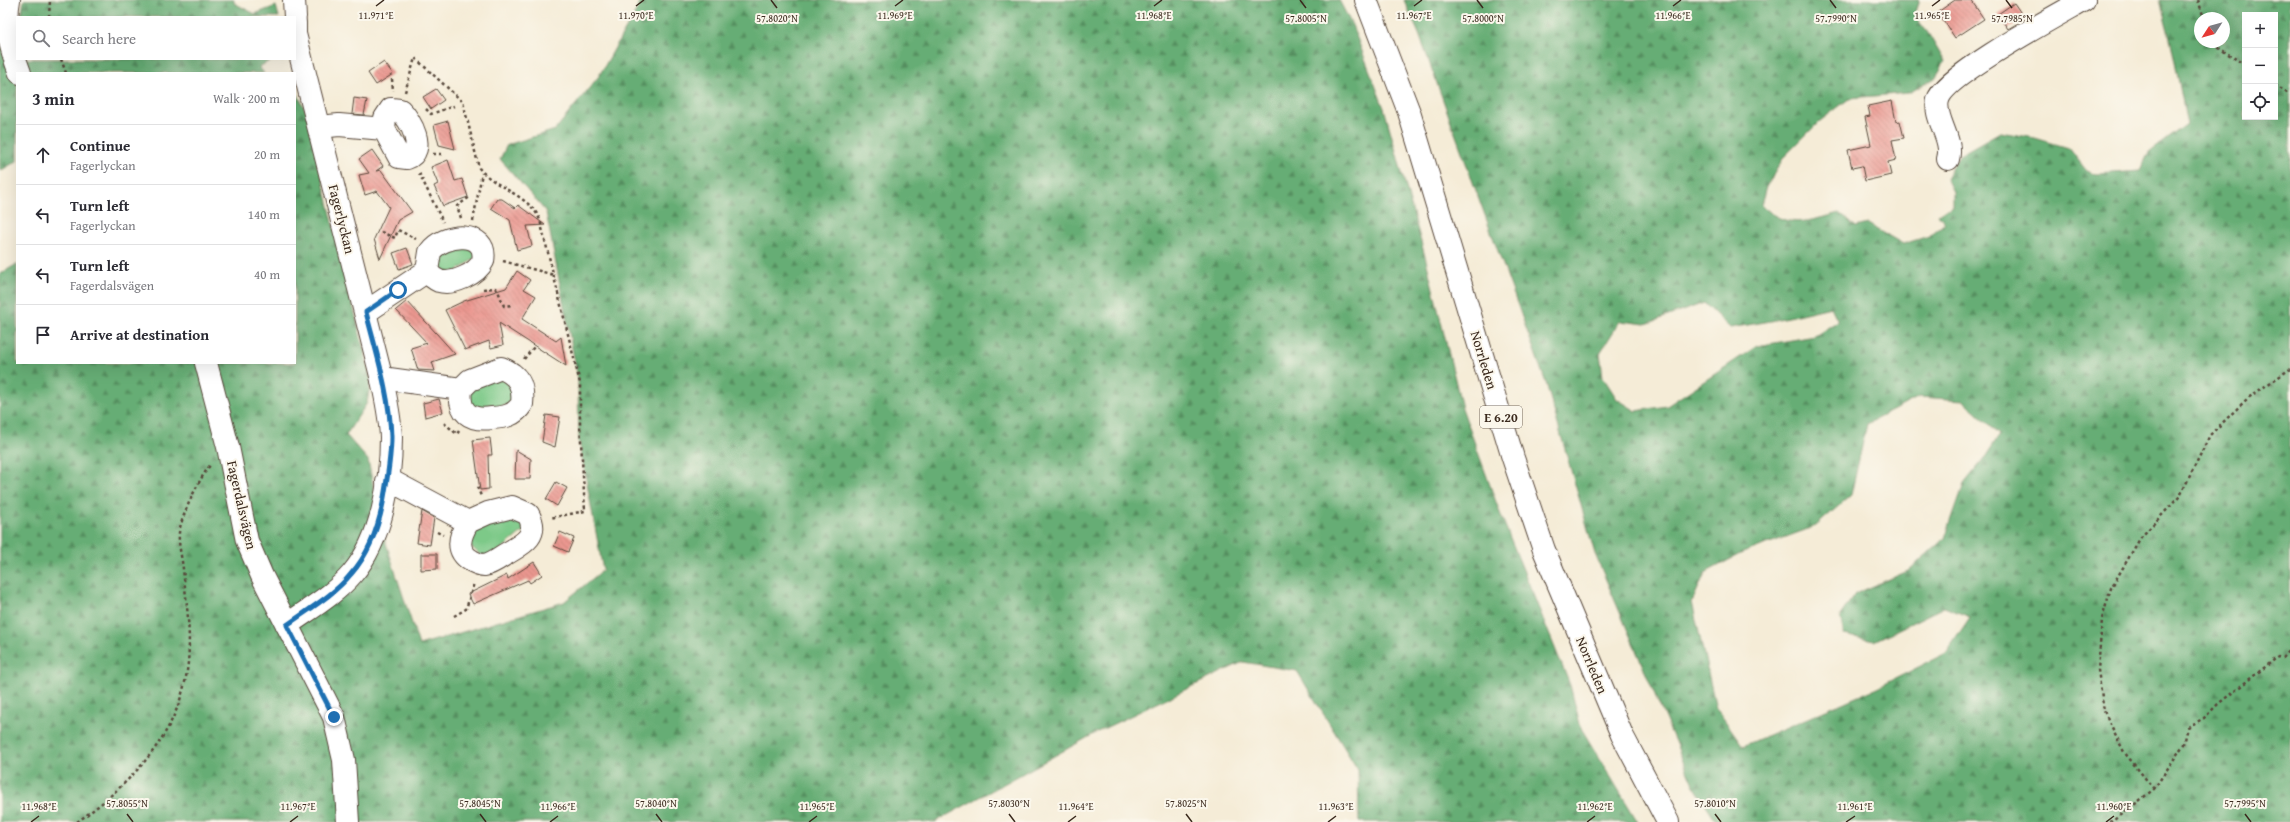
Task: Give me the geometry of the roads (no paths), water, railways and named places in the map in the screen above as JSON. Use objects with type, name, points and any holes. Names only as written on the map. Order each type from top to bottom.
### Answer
[{"type":"main road","points":[[9,0],[6,12],[7,30],[16,60]]},
{"type":"main road","points":[[294,0],[295,16]]},
{"type":"main road","name":"Norrleden","points":[[1366,0],[1409,112],[1513,458],[1544,550],[1622,735],[1668,822]]},
{"type":"main road","points":[[1948,159],[1951,150],[1937,103],[1942,93],[1983,61],[2084,0]]},
{"type":"main road","name":"Fagerlyckan","points":[[287,625],[333,591],[352,574],[372,543],[380,518],[387,482],[391,436],[382,380],[366,312],[296,38]]},
{"type":"main road","points":[[16,60],[20,72]]},
{"type":"main road","points":[[391,109],[403,114],[418,146],[411,156],[404,158],[399,157],[384,129],[387,113],[391,109]]},
{"type":"main road","points":[[319,127],[339,125],[384,129]]},
{"type":"main road","points":[[455,241],[480,244],[480,263],[462,277],[442,281],[435,279],[427,270],[427,259],[455,241]]},
{"type":"main road","points":[[366,312],[427,270]]},
{"type":"main road","name":"Fagerdalsvägen","points":[[206,364],[228,447],[247,541],[262,576],[334,717],[344,760],[348,822]]},
{"type":"main road","points":[[382,380],[390,378],[461,389]]},
{"type":"main road","points":[[387,482],[395,483],[468,522]]},
{"type":"main road","points":[[512,507],[523,510],[532,522],[532,533],[524,544],[490,563],[481,565],[464,556],[460,546],[462,531],[468,522],[488,513],[512,507]]}]
